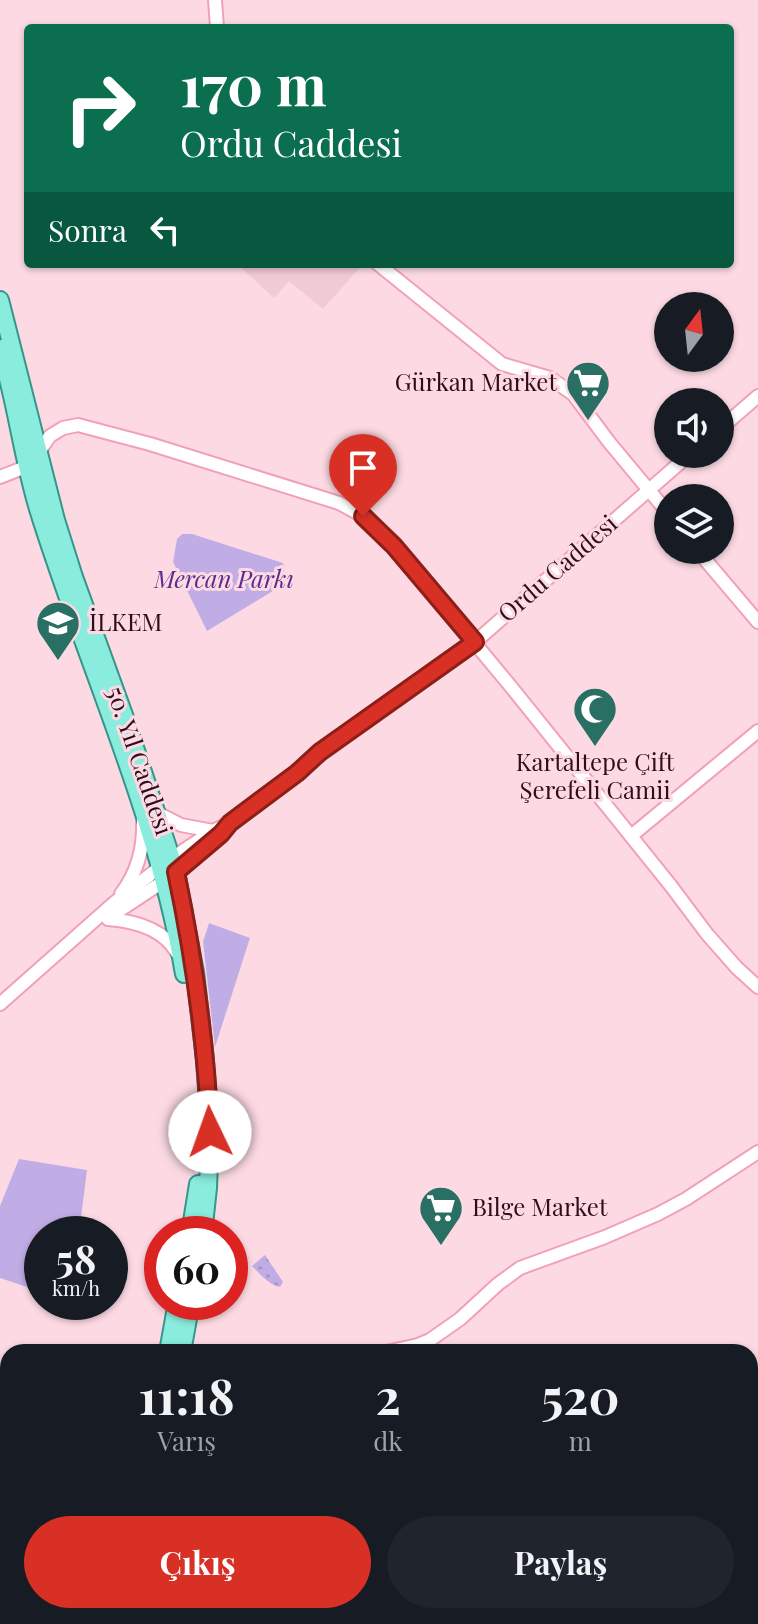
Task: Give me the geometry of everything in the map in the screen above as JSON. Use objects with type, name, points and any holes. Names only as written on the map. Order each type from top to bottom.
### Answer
[{"type":"main road","name":"50. Yıl Caddesi","points":[[0,300],[7,372],[33,460],[37,507],[149,811],[195,972],[210,1132],[205,1216]]},
{"type":"main road","name":"50. Yıl Caddesi","points":[[168,870],[194,1047],[199,1179],[193,1216]]},
{"type":"main road","points":[[169,1344],[174,1320]]},
{"type":"main road","points":[[183,1344],[188,1320]]},
{"type":"street","points":[[215,0],[217,24]]},
{"type":"street","points":[[383,268],[502,364],[550,378],[573,394],[654,495]]},
{"type":"street","points":[[734,417],[758,396]]},
{"type":"street","points":[[0,477],[33,460],[50,436],[63,428],[78,425],[150,444],[339,503],[363,516],[394,546],[475,642],[707,934],[758,987]]},
{"type":"street","name":"Ordu Caddesi","points":[[168,870],[213,831],[230,823],[320,752],[475,642],[674,468]]},
{"type":"street","points":[[709,564],[758,622]]},
{"type":"street","points":[[631,836],[758,731]]},
{"type":"street","points":[[0,1004],[114,903],[137,864],[149,811],[181,825],[213,831]]},
{"type":"street","name":"Ordu Caddesi","points":[[168,870],[221,834],[230,823]]},
{"type":"street","points":[[114,903],[168,870]]},
{"type":"street","points":[[108,919],[168,870]]},
{"type":"street","points":[[94,923],[108,919],[126,920],[147,927],[174,946],[182,960]]},
{"type":"street","points":[[420,1344],[460,1319],[520,1268],[658,1214],[758,1152]]},
{"type":"shaded area","points":[[241,268],[359,268],[323,309],[289,281],[274,298]]},
{"type":"green space","name":"Mercan Parkı","points":[[182,534],[192,534],[283,563],[285,575],[281,586],[207,631],[173,562],[177,539]]},
{"type":"green space","points":[[209,923],[250,938],[215,1047],[203,942]]},
{"type":"green space","points":[[19,1159],[87,1170],[81,1216],[24,1216],[24,1286],[0,1278],[0,1206]]},
{"type":"green space","points":[[265,1255],[283,1282],[280,1287],[268,1282],[252,1266]]},
{"type":"place","name":"Gürkan Market","points":[[588,422]]},
{"type":"place","name":"İLKEM","points":[[58,662]]},
{"type":"place","name":"Kartaltepe Çift Şerefeli Camii","points":[[595,748]]},
{"type":"place","name":"Bilge Market","points":[[441,1247]]},
{"type":"route","points":[[210,1132],[195,972],[176,872],[230,823],[320,752],[475,642],[394,546],[363,516]]}]
